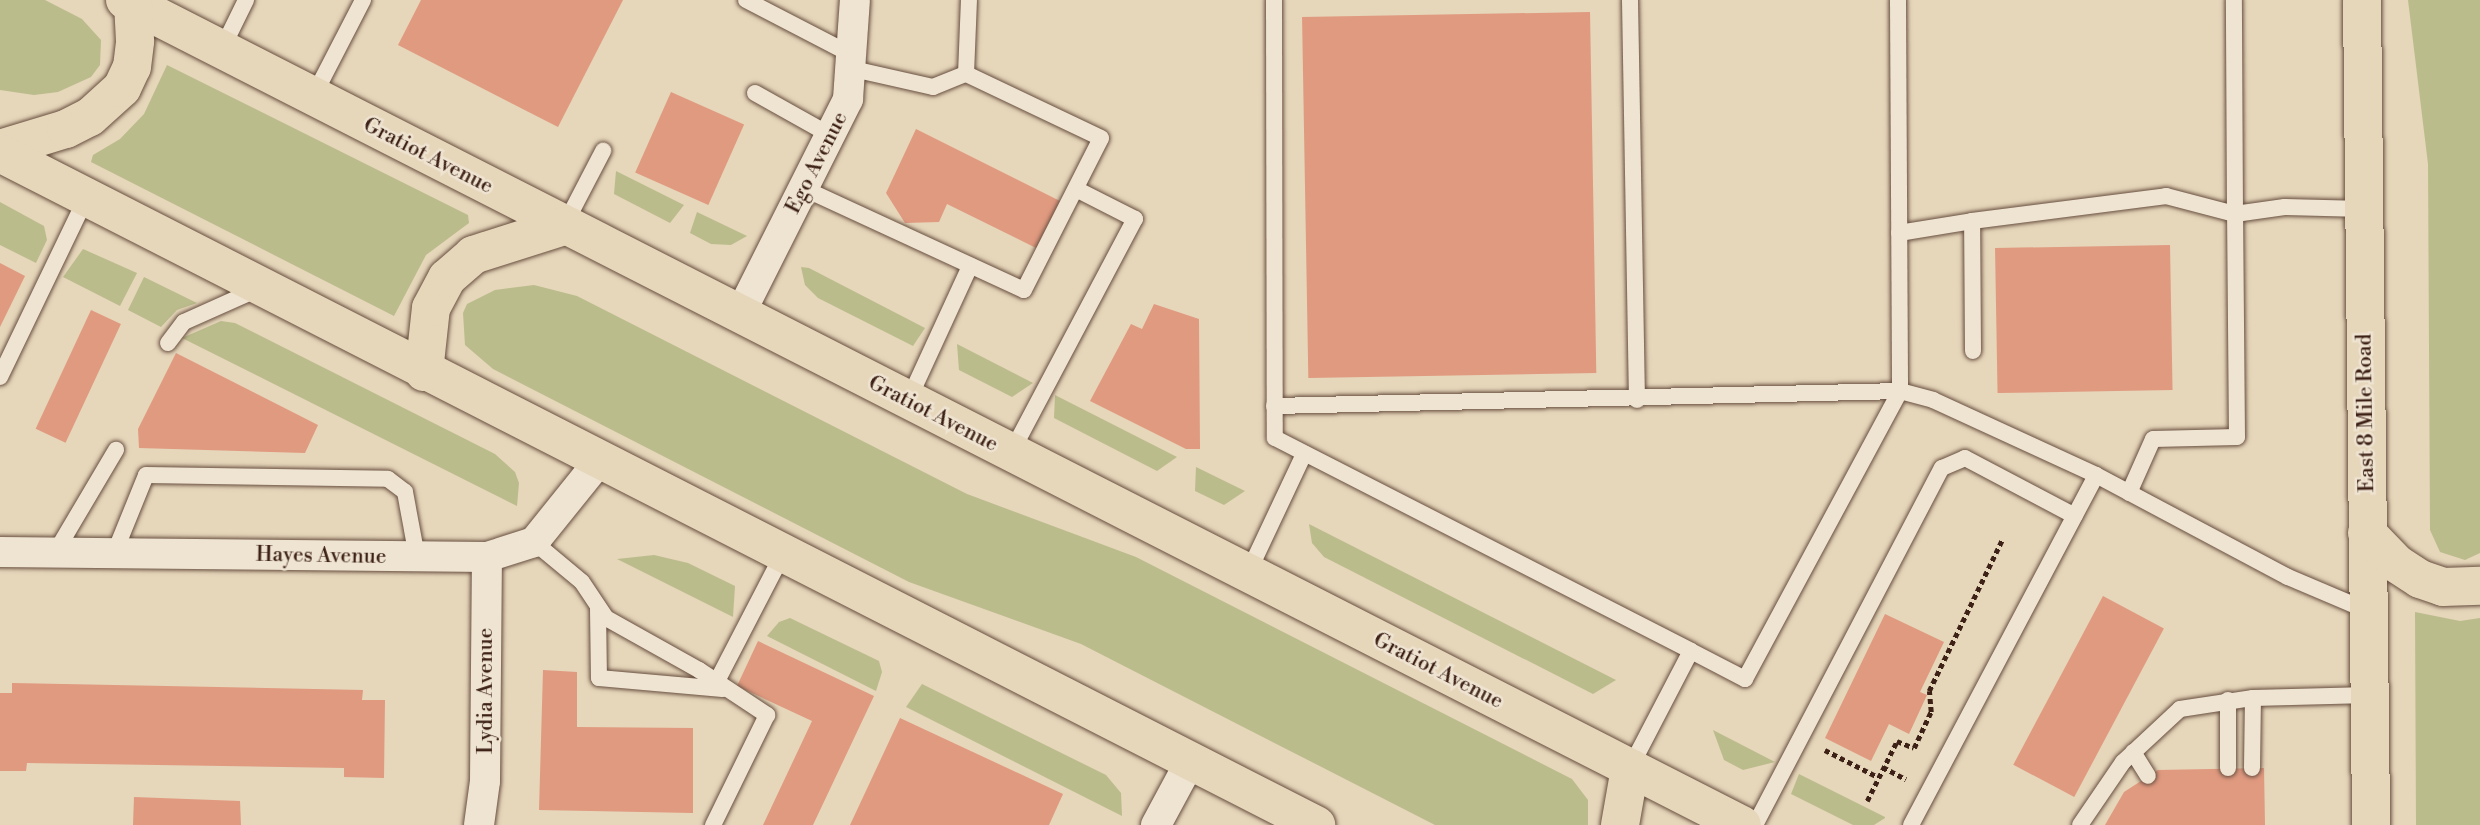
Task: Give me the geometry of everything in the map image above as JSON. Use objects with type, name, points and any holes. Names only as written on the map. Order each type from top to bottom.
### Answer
[{"type":"main road","name":"East 8 Mile Road","points":[[2362,0],[2371,825]]},
{"type":"main road","name":"Gratiot Avenue","points":[[131,1],[739,316],[1742,825]]},
{"type":"main road","points":[[0,151],[66,129],[90,117],[122,88],[132,67],[135,41],[131,1]]},
{"type":"main road","points":[[0,151],[424,372],[1191,760],[1275,816],[1316,825]]},
{"type":"main road","points":[[424,372],[430,308],[447,278],[473,255],[564,226]]},
{"type":"main road","points":[[2367,533],[2420,579],[2443,587],[2480,586]]},
{"type":"main road","points":[[1620,825],[1630,768]]},
{"type":"street","name":"Ego Avenue","points":[[739,316],[832,136],[848,99],[854,62],[855,0]]},
{"type":"street","points":[[534,542],[600,460]]},
{"type":"street","name":"Hayes Avenue","points":[[0,552],[487,557],[534,542]]},
{"type":"street","name":"Lydia Avenue","points":[[479,825],[485,781],[487,557]]},
{"type":"street","points":[[1156,825],[1191,760]]},
{"type":"lane","points":[[222,49],[246,0]]},
{"type":"lane","points":[[313,97],[363,0]]},
{"type":"lane","points":[[746,0],[854,62],[933,88],[966,74],[1101,138],[1024,290],[805,189]]},
{"type":"lane","points":[[966,74],[969,0]]},
{"type":"lane","points":[[1274,0],[1275,438],[1745,679],[1900,391],[1898,0]]},
{"type":"lane","points":[[1630,0],[1637,400]]},
{"type":"lane","points":[[2129,493],[2153,439],[2238,437],[2234,0]]},
{"type":"lane","points":[[755,93],[832,136]]},
{"type":"lane","points":[[564,226],[603,151]]},
{"type":"lane","points":[[1011,453],[1135,219],[1076,188]]},
{"type":"lane","points":[[1899,233],[2166,196],[2235,214],[2286,207],[2364,209]]},
{"type":"lane","points":[[0,377],[86,198]]},
{"type":"lane","points":[[1972,221],[1973,351]]},
{"type":"lane","points":[[908,401],[970,266]]},
{"type":"lane","points":[[168,343],[184,322],[262,287]]},
{"type":"lane","points":[[1274,406],[1637,400],[1900,391],[1933,400],[2096,475],[2288,577],[2368,611]]},
{"type":"lane","points":[[55,553],[116,450]]},
{"type":"lane","points":[[1247,575],[1304,454]]},
{"type":"lane","points":[[1755,825],[1942,468],[1965,458],[2075,516]]},
{"type":"lane","points":[[114,554],[146,475],[387,479],[405,492],[415,523],[417,557]]},
{"type":"lane","points":[[1911,825],[2096,475]]},
{"type":"lane","points":[[534,542],[582,582],[598,609],[766,715],[713,825]]},
{"type":"lane","points":[[721,686],[783,554]]},
{"type":"lane","points":[[598,609],[598,678],[721,686]]},
{"type":"lane","points":[[1630,768],[1691,651]]},
{"type":"lane","points":[[2080,825],[2133,751],[2180,709],[2253,698],[2369,695]]},
{"type":"lane","points":[[2252,768],[2253,698]]},
{"type":"lane","points":[[2228,700],[2228,768]]},
{"type":"lane","points":[[2133,751],[2148,776]]},
{"type":"path","points":[[1867,801],[1897,741],[1913,748],[1931,712],[1929,691],[2002,540]]},
{"type":"path","points":[[1820,758],[1824,750],[1878,777]]},
{"type":"green space","points":[[0,0],[45,0],[82,19],[101,40],[100,65],[91,77],[58,92],[34,95],[0,90]]},
{"type":"green space","points":[[2408,0],[2480,0],[2480,553],[2465,560],[2440,552],[2430,530],[2428,164]]},
{"type":"green space","points":[[167,65],[468,215],[469,223],[426,255],[394,316],[91,162],[93,155],[120,139],[144,114]]},
{"type":"green space","points":[[616,171],[684,205],[670,223],[614,194]]},
{"type":"green space","points":[[0,202],[44,226],[47,240],[36,263],[0,245]]},
{"type":"green space","points":[[697,212],[747,236],[731,245],[711,244],[690,233]]},
{"type":"green space","points":[[83,249],[137,273],[120,306],[63,277]]},
{"type":"green space","points":[[801,267],[809,268],[925,328],[913,346],[818,298],[805,285]]},
{"type":"green space","points":[[144,277],[197,303],[177,310],[161,327],[128,310]]},
{"type":"green space","points":[[534,285],[577,296],[967,494],[1136,557],[1572,779],[1588,800],[1588,825],[1435,825],[1081,644],[909,582],[493,369],[465,345],[463,313],[467,304],[495,290]]},
{"type":"green space","points":[[221,321],[235,323],[495,454],[515,472],[519,483],[517,506],[182,338]]},
{"type":"green space","points":[[957,344],[1033,383],[1012,397],[959,370]]},
{"type":"green space","points":[[1055,395],[1177,457],[1157,471],[1054,418]]},
{"type":"green space","points":[[1196,467],[1245,491],[1224,505],[1195,491]]},
{"type":"green space","points":[[1309,524],[1616,680],[1593,694],[1324,557],[1312,543]]},
{"type":"green space","points":[[654,555],[688,563],[735,586],[733,617],[617,559]]},
{"type":"green space","points":[[2415,612],[2460,621],[2480,618],[2480,825],[2416,825]]},
{"type":"green space","points":[[790,618],[879,661],[882,672],[876,691],[767,636],[779,622]]},
{"type":"green space","points":[[922,684],[1106,775],[1121,793],[1122,816],[906,707]]},
{"type":"green space","points":[[1713,730],[1775,762],[1743,770],[1724,760]]},
{"type":"green space","points":[[1799,774],[1885,818],[1874,825],[1853,825],[1791,794]]},
{"type":"building","points":[[421,0],[623,0],[558,127],[398,45]]},
{"type":"building","points":[[1590,12],[1596,373],[1308,378],[1302,17]]},
{"type":"building","points":[[671,92],[744,125],[708,205],[635,172]]},
{"type":"building","points":[[916,129],[1060,201],[1036,248],[947,204],[939,222],[905,223],[886,193]]},
{"type":"building","points":[[2170,245],[2173,390],[1998,393],[1995,248]]},
{"type":"building","points":[[0,263],[25,276],[0,327]]},
{"type":"building","points":[[1154,304],[1199,319],[1200,449],[1186,449],[1090,401],[1131,324],[1142,329]]},
{"type":"building","points":[[91,310],[121,324],[66,443],[36,429]]},
{"type":"building","points":[[176,353],[318,425],[305,453],[139,448],[138,429]]},
{"type":"building","points":[[2103,596],[2164,628],[2074,797],[2013,765]]},
{"type":"building","points":[[1885,614],[1944,642],[1920,692],[1927,695],[1909,734],[1889,724],[1871,761],[1825,738]]},
{"type":"building","points":[[758,641],[874,696],[813,825],[763,825],[812,721],[737,686]]},
{"type":"building","points":[[543,670],[577,672],[577,727],[693,728],[693,813],[539,810]]},
{"type":"building","points":[[12,683],[363,690],[362,700],[385,700],[384,778],[344,777],[344,768],[27,763],[26,771],[0,771],[0,693],[12,693]]},
{"type":"building","points":[[900,718],[1063,794],[1049,825],[850,825]]},
{"type":"building","points":[[2264,768],[2265,825],[2105,825],[2124,792],[2158,770]]},
{"type":"building","points":[[134,797],[240,801],[241,825],[133,825]]}]
